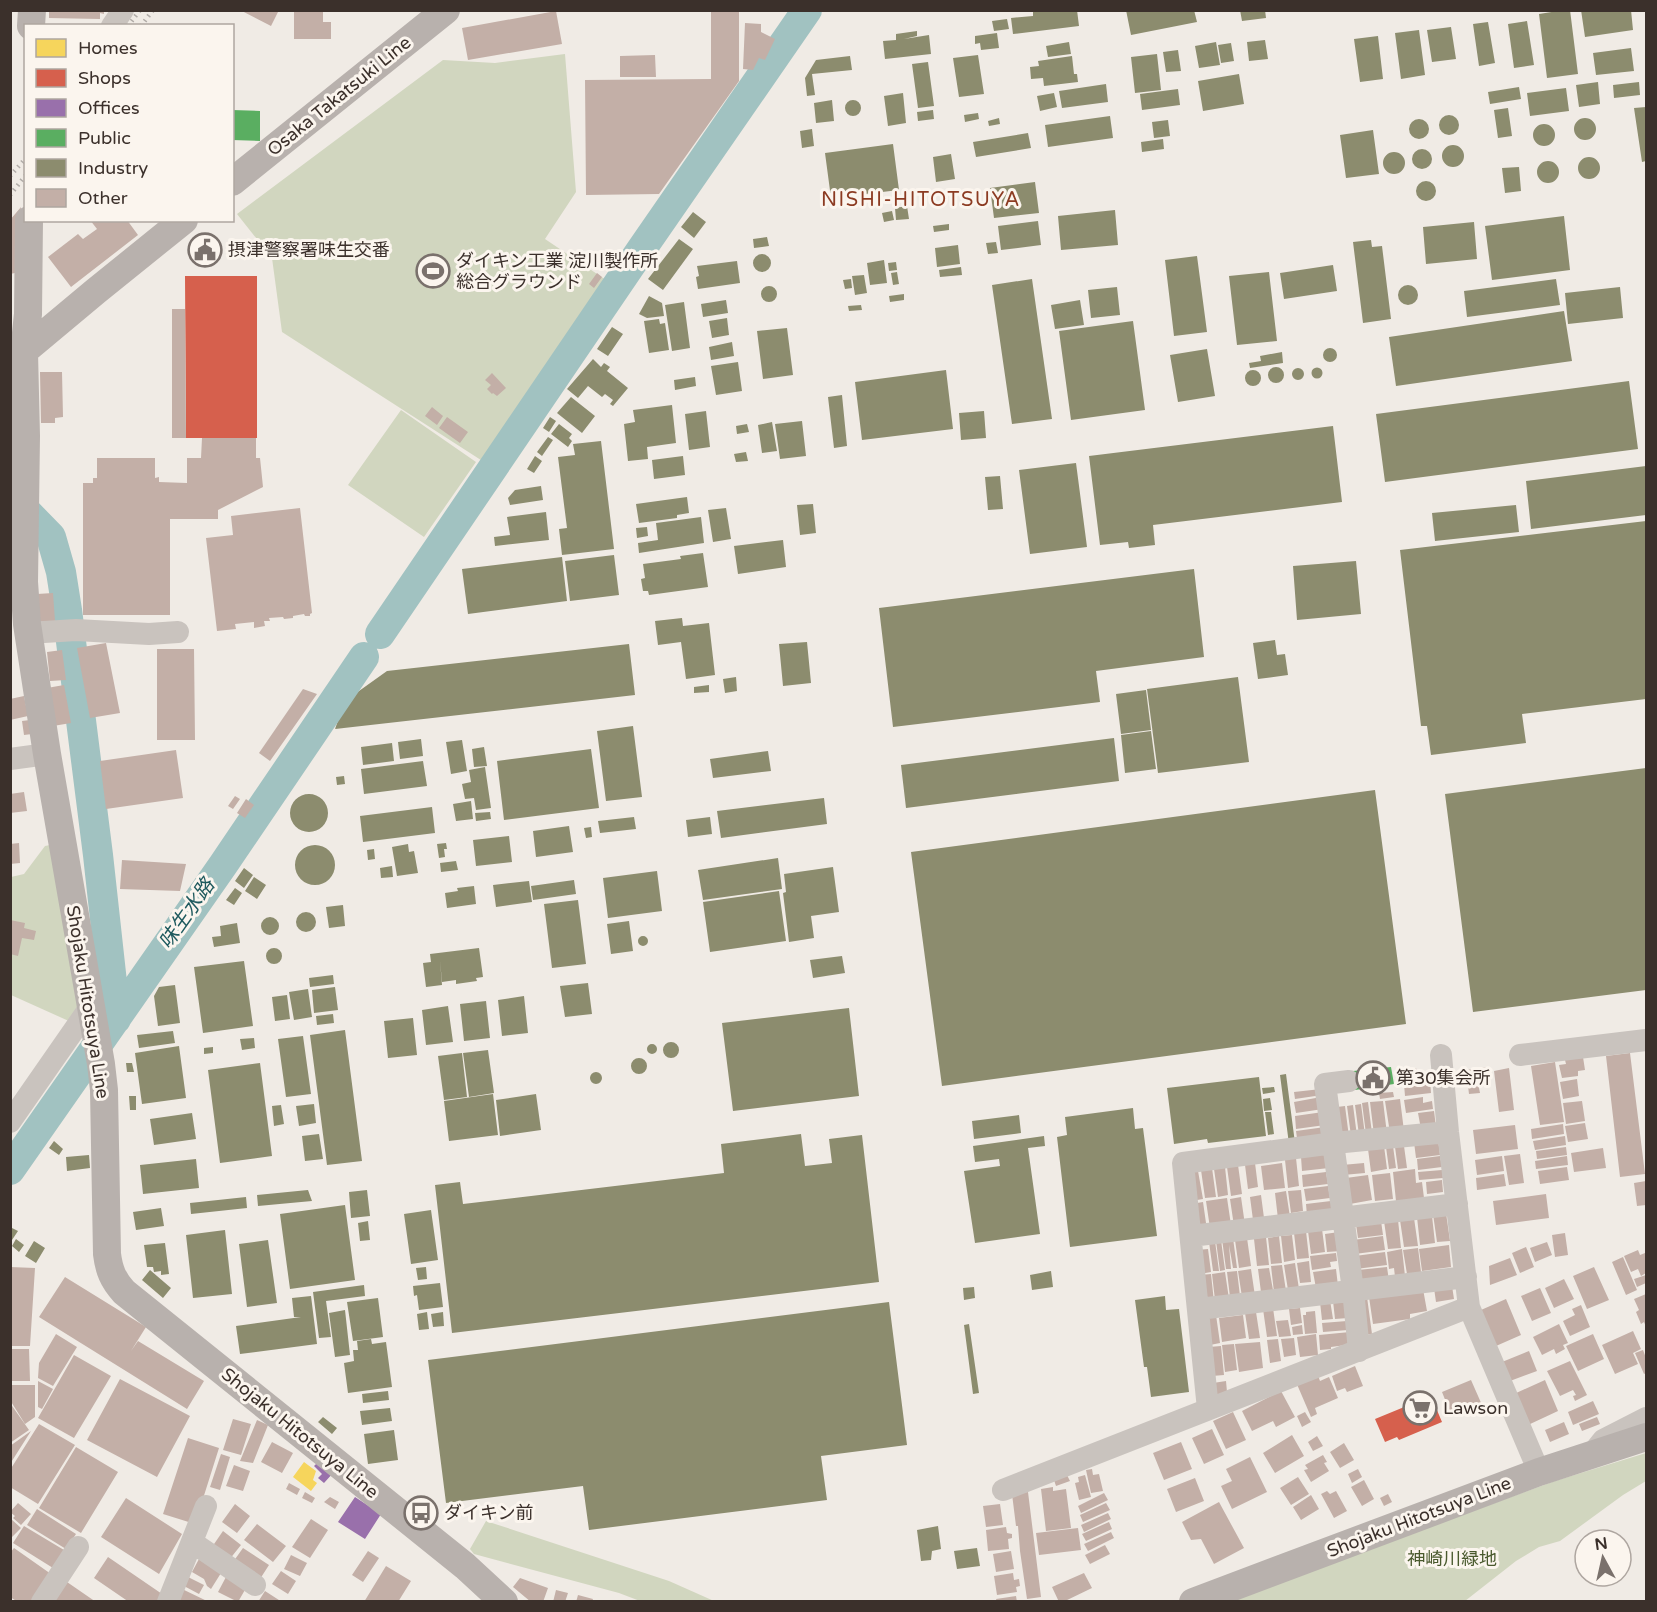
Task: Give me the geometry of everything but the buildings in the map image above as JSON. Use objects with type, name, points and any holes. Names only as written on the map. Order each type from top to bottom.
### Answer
[{"type":"main road","name":"Osaka Takatsuki Line","points":[[234,180],[446,10]]},
{"type":"main road","name":"Shojaku Hitotsuya Line","points":[[29,222],[28,314],[17,357],[26,436],[21,518],[24,582],[28,633],[47,754],[101,1064],[104,1090],[108,1265],[116,1284],[124,1292],[465,1566],[504,1602]]},
{"type":"main road","points":[[17,357],[182,222]]},
{"type":"main road","name":"Shojaku Hitotsuya Line","points":[[1193,1602],[1539,1472],[1647,1437]]},
{"type":"street","points":[[113,24],[123,10]]},
{"type":"street","points":[[28,633],[71,631],[149,634],[178,632]]},
{"type":"street","points":[[10,759],[47,754]]},
{"type":"street","points":[[10,1122],[93,1018]]},
{"type":"street","points":[[1520,1055],[1647,1040]]},
{"type":"street","points":[[1441,1055],[1468,1307],[1539,1472]]},
{"type":"street","points":[[1349,1082],[1325,1084],[1359,1351]]},
{"type":"street","points":[[1208,1409],[1183,1163],[1334,1143],[1448,1132]]},
{"type":"street","points":[[1191,1236],[1457,1204]]},
{"type":"street","points":[[1199,1309],[1466,1277]]},
{"type":"street","points":[[1003,1490],[1468,1307]]},
{"type":"street","points":[[1590,1455],[1604,1440],[1647,1418]]},
{"type":"street","points":[[168,1602],[206,1506]]},
{"type":"street","points":[[192,1542],[255,1585]]},
{"type":"street","points":[[42,1602],[78,1547]]},
{"type":"green space","name":"ダイキン工業 淀川製作所 総合グラウンド","points":[[565,54],[576,192],[545,239],[612,284],[484,462],[282,332],[272,258],[237,214],[443,60],[495,63]]},
{"type":"green space","points":[[401,410],[476,462],[424,537],[348,485]]},
{"type":"green space","points":[[50,845],[80,1008],[71,1022],[11,995],[11,877],[24,874],[45,846]]},
{"type":"green space","name":"神崎川緑地","points":[[1646,1453],[1646,1481],[1578,1528],[1573,1528],[1573,1532],[1560,1541],[1539,1547],[1516,1561],[1465,1601],[1222,1602],[1555,1481]]},
{"type":"green space","points":[[486,1521],[669,1581],[714,1601],[640,1601],[619,1593],[474,1554],[470,1549]]},
{"type":"waterway","points":[[380,634],[807,10]]},
{"type":"waterway","points":[[10,492],[13,498],[51,537],[61,572],[98,855],[116,1019]]},
{"type":"waterway","name":"味生水路","points":[[10,1170],[223,865],[364,657]]},
{"type":"railway","points":[[130,24],[140,10]]},
{"type":"railway","points":[[142,24],[153,10]]},
{"type":"railway","points":[[10,176],[24,160]]},
{"type":"railway","points":[[10,195],[24,178]]},
{"type":"place","name":"摂津警察署味生交番","points":[[205,250]]},
{"type":"place","name":"ダイキン工業 淀川製作所 総合グラウンド","points":[[433,271]]},
{"type":"place","name":"第30集会所","points":[[1373,1078]]},
{"type":"place","name":"Lawson","points":[[1420,1408]]},
{"type":"place","name":"ダイキン前","points":[[421,1513]]},
{"type":"district","name":"NISHI-HITOTSUYA","points":[[921,200]]}]
